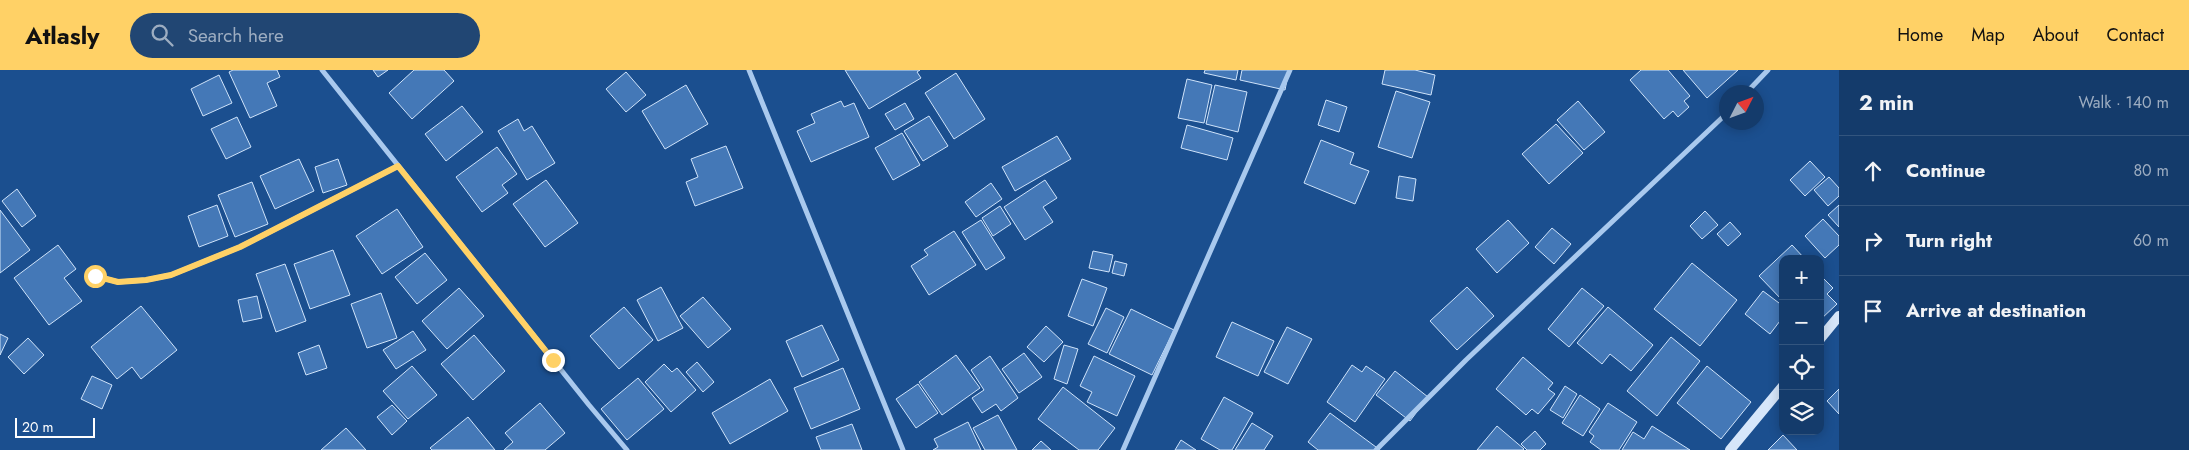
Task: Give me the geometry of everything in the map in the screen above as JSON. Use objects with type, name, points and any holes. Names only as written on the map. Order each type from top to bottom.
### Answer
[{"type":"street","points":[[322,70],[627,450]]},
{"type":"street","points":[[749,70],[903,450]]},
{"type":"street","points":[[1123,450],[1290,70]]},
{"type":"street","points":[[1754,85],[1768,70]]},
{"type":"street","points":[[1376,450],[1466,360],[1719,121]]},
{"type":"street","points":[[95,276],[118,282],[146,280],[171,275],[240,247],[398,166]]},
{"type":"street","points":[[1824,334],[1839,316]]},
{"type":"street","points":[[1730,450],[1780,390]]},
{"type":"building","points":[[233,70],[277,70],[280,77],[267,83],[277,106],[250,118],[229,72]]},
{"type":"building","points":[[373,70],[388,70],[378,77]]},
{"type":"building","points":[[414,70],[444,70],[454,81],[412,119],[389,93]]},
{"type":"building","points":[[845,70],[920,70],[917,72],[921,78],[869,109]]},
{"type":"building","points":[[1205,70],[1238,70],[1236,80],[1204,73]]},
{"type":"building","points":[[1242,70],[1289,70],[1285,90],[1240,80]]},
{"type":"building","points":[[1385,70],[1415,70],[1435,75],[1431,95],[1382,84]]},
{"type":"building","points":[[1641,70],[1668,70],[1690,96],[1684,101],[1689,107],[1678,117],[1673,111],[1664,119],[1630,80]]},
{"type":"building","points":[[1683,70],[1738,70],[1719,85],[1707,98]]},
{"type":"building","points":[[626,72],[646,95],[626,112],[606,89]]},
{"type":"building","points":[[956,73],[985,119],[954,139],[925,93]]},
{"type":"building","points":[[219,75],[232,103],[203,116],[191,89]]},
{"type":"building","points":[[1187,79],[1212,85],[1204,123],[1178,118]]},
{"type":"building","points":[[686,85],[708,124],[665,149],[642,111]]},
{"type":"building","points":[[1215,85],[1247,92],[1238,132],[1206,124]]},
{"type":"building","points":[[1396,91],[1430,102],[1412,158],[1378,147]]},
{"type":"building","points":[[1326,100],[1347,107],[1339,132],[1318,125]]},
{"type":"building","points":[[841,101],[844,107],[854,103],[869,137],[811,162],[797,131],[815,123],[811,114]]},
{"type":"building","points":[[1578,101],[1605,132],[1584,150],[1557,120]]},
{"type":"building","points":[[905,103],[914,119],[895,130],[885,114]]},
{"type":"building","points":[[462,106],[483,132],[446,161],[425,134]]},
{"type":"building","points":[[929,116],[948,146],[923,161],[904,131]]},
{"type":"building","points":[[237,117],[251,147],[226,159],[211,129]]},
{"type":"building","points":[[518,119],[524,131],[532,126],[555,163],[527,180],[498,131]]},
{"type":"building","points":[[1556,124],[1583,153],[1549,184],[1522,154]]},
{"type":"building","points":[[1187,125],[1233,138],[1227,160],[1181,148]]},
{"type":"building","points":[[902,133],[920,165],[893,180],[875,148]]},
{"type":"building","points":[[1057,136],[1071,159],[1015,191],[1002,167]]},
{"type":"building","points":[[1321,140],[1354,153],[1350,164],[1369,171],[1355,204],[1304,183]]},
{"type":"building","points":[[726,146],[743,188],[695,206],[686,182],[698,177],[691,159]]},
{"type":"building","points":[[497,147],[517,174],[502,185],[508,193],[482,212],[456,177]]},
{"type":"building","points":[[299,159],[314,191],[275,209],[260,176]]},
{"type":"building","points":[[338,159],[347,185],[323,193],[315,167]]},
{"type":"building","points":[[1810,161],[1825,177],[1805,196],[1790,180]]},
{"type":"building","points":[[1399,176],[1416,179],[1413,201],[1396,198]]},
{"type":"building","points":[[1829,177],[1839,188],[1839,196],[1828,206],[1814,190]]},
{"type":"building","points":[[546,180],[578,223],[545,247],[513,204]]},
{"type":"building","points":[[1045,180],[1057,198],[1043,207],[1053,222],[1025,240],[1004,207]]},
{"type":"building","points":[[252,182],[268,224],[235,237],[218,195]]},
{"type":"building","points":[[991,183],[1002,199],[976,217],[965,202]]},
{"type":"building","points":[[17,189],[36,216],[22,227],[2,201]]},
{"type":"building","points":[[217,205],[228,236],[199,247],[188,216]]},
{"type":"building","points":[[1839,205],[1839,227],[1828,215]]},
{"type":"building","points":[[1000,206],[1011,224],[993,236],[982,218]]},
{"type":"building","points":[[397,209],[423,247],[382,274],[356,236]]},
{"type":"building","points":[[0,210],[30,250],[0,273]]},
{"type":"building","points":[[1705,211],[1718,225],[1702,239],[1690,226]]},
{"type":"building","points":[[1823,219],[1839,236],[1839,245],[1825,258],[1805,236]]},
{"type":"building","points":[[981,220],[1005,258],[986,270],[962,232]]},
{"type":"building","points":[[1508,220],[1529,243],[1497,273],[1476,249]]},
{"type":"building","points":[[1730,222],[1741,234],[1728,246],[1717,234]]},
{"type":"building","points":[[1552,228],[1571,244],[1554,264],[1535,247]]},
{"type":"building","points":[[954,231],[976,265],[929,295],[911,266],[928,255],[924,250]]},
{"type":"building","points":[[58,245],[76,269],[64,278],[82,301],[49,325],[14,278]]},
{"type":"building","points":[[1792,245],[1801,255],[1781,255]]},
{"type":"building","points":[[333,250],[350,295],[310,309],[294,264]]},
{"type":"building","points":[[1093,251],[1113,255],[1109,272],[1089,268]]},
{"type":"building","points":[[425,253],[447,280],[417,304],[395,277]]},
{"type":"building","points":[[1779,257],[1779,297],[1759,276]]},
{"type":"building","points":[[1115,261],[1127,264],[1124,276],[1112,273]]},
{"type":"building","points":[[1692,263],[1737,300],[1700,346],[1654,309]]},
{"type":"building","points":[[285,264],[306,321],[276,332],[256,274]]},
{"type":"building","points":[[1082,279],[1107,288],[1093,326],[1068,316]]},
{"type":"building","points":[[1824,279],[1833,288],[1827,294],[1837,304],[1824,316]]},
{"type":"building","points":[[661,287],[683,328],[658,341],[637,300]]},
{"type":"building","points":[[1467,287],[1494,316],[1457,350],[1430,321]]},
{"type":"building","points":[[459,288],[484,316],[447,349],[422,321]]},
{"type":"building","points":[[1582,288],[1604,306],[1569,347],[1548,329]]},
{"type":"building","points":[[1763,291],[1779,303],[1779,322],[1770,334],[1745,314]]},
{"type":"building","points":[[381,293],[397,338],[367,348],[351,304]]},
{"type":"building","points":[[257,296],[262,318],[243,322],[238,300]]},
{"type":"building","points":[[703,297],[731,329],[708,348],[680,316]]},
{"type":"building","points":[[141,306],[177,350],[141,379],[132,367],[117,379],[91,347]]},
{"type":"building","points":[[624,307],[653,340],[619,369],[590,336]]},
{"type":"building","points":[[1608,307],[1653,345],[1631,371],[1610,354],[1602,364],[1577,343]]},
{"type":"building","points":[[1106,308],[1124,317],[1107,353],[1088,344]]},
{"type":"building","points":[[1131,309],[1174,330],[1152,375],[1109,354]]},
{"type":"building","points":[[1232,322],[1274,341],[1258,376],[1216,357]]},
{"type":"building","points":[[822,325],[839,360],[802,377],[786,341]]},
{"type":"building","points":[[1046,326],[1063,342],[1044,362],[1027,347]]},
{"type":"building","points":[[1287,327],[1312,339],[1288,384],[1264,372]]},
{"type":"building","points":[[413,331],[426,350],[396,369],[383,350]]},
{"type":"building","points":[[0,334],[8,338],[0,355]]},
{"type":"building","points":[[474,335],[505,371],[473,400],[441,364]]},
{"type":"building","points":[[1671,337],[1700,361],[1657,416],[1627,391]]},
{"type":"building","points":[[28,338],[44,355],[24,374],[8,357]]},
{"type":"building","points":[[319,345],[327,368],[306,375],[298,353]]},
{"type":"building","points":[[1064,345],[1078,349],[1067,384],[1054,379]]},
{"type":"building","points":[[1024,353],[1042,377],[1019,393],[1002,369]]},
{"type":"building","points":[[956,355],[980,388],[942,415],[919,382]]},
{"type":"building","points":[[990,356],[1018,398],[1001,411],[996,404],[982,413],[972,398],[984,390],[971,370]]},
{"type":"building","points":[[1094,356],[1135,376],[1117,416],[1087,402],[1092,392],[1080,386]]},
{"type":"building","points":[[1523,357],[1553,383],[1548,389],[1555,394],[1538,414],[1532,409],[1526,415],[1496,389]]},
{"type":"building","points":[[697,362],[714,382],[703,392],[686,372]]},
{"type":"building","points":[[664,364],[672,372],[677,368],[696,390],[671,412],[645,382]]},
{"type":"building","points":[[1352,365],[1362,372],[1366,366],[1385,379],[1355,422],[1327,402]]},
{"type":"building","points":[[412,366],[437,395],[408,419],[383,391]]},
{"type":"building","points":[[1707,366],[1751,402],[1721,439],[1677,403]]},
{"type":"building","points":[[843,368],[860,409],[811,429],[794,388]]},
{"type":"building","points":[[1395,371],[1428,397],[1410,421],[1376,395]]},
{"type":"building","points":[[92,376],[112,385],[102,409],[81,399]]},
{"type":"building","points":[[638,378],[664,409],[627,440],[601,409]]},
{"type":"building","points":[[770,379],[788,411],[730,444],[712,413]]},
{"type":"building","points":[[918,384],[938,413],[916,428],[896,399]]},
{"type":"building","points":[[1565,386],[1577,394],[1563,418],[1550,410]]},
{"type":"building","points":[[1063,387],[1115,428],[1098,450],[1079,450],[1038,419]]},
{"type":"building","points":[[1839,389],[1839,414],[1827,401]]},
{"type":"building","points":[[1580,395],[1600,409],[1583,436],[1562,423]]},
{"type":"building","points":[[1224,397],[1253,413],[1232,450],[1220,450],[1201,439]]},
{"type":"building","points":[[540,403],[565,433],[545,450],[504,450],[513,442],[505,433]]},
{"type":"building","points":[[1608,403],[1637,422],[1619,450],[1601,450],[1590,442],[1594,436],[1589,432]]},
{"type":"building","points":[[392,405],[407,421],[392,435],[377,417]]},
{"type":"building","points":[[1330,413],[1380,450],[1318,450],[1308,442]]},
{"type":"building","points":[[998,415],[1017,450],[985,450],[973,428]]},
{"type":"building","points":[[468,417],[495,450],[432,450],[430,448]]},
{"type":"building","points":[[968,422],[981,450],[933,450],[938,447],[934,439]]},
{"type":"building","points":[[1252,423],[1273,436],[1264,450],[1235,450]]},
{"type":"building","points":[[852,424],[862,450],[821,450],[816,437]]},
{"type":"building","points":[[1497,426],[1524,449],[1477,450]]},
{"type":"building","points":[[1652,426],[1690,450],[1622,450],[1633,432],[1644,439]]},
{"type":"building","points":[[346,428],[366,450],[321,450]]},
{"type":"building","points":[[1535,431],[1546,444],[1540,450],[1527,450],[1521,444]]},
{"type":"building","points":[[1783,435],[1797,450],[1768,450]]},
{"type":"building","points":[[1181,440],[1196,450],[1175,450]]},
{"type":"building","points":[[1041,441],[1051,450],[1032,450]]},
{"type":"route","points":[[95,276],[118,282],[146,280],[171,275],[240,247],[398,166],[553,360]]}]
